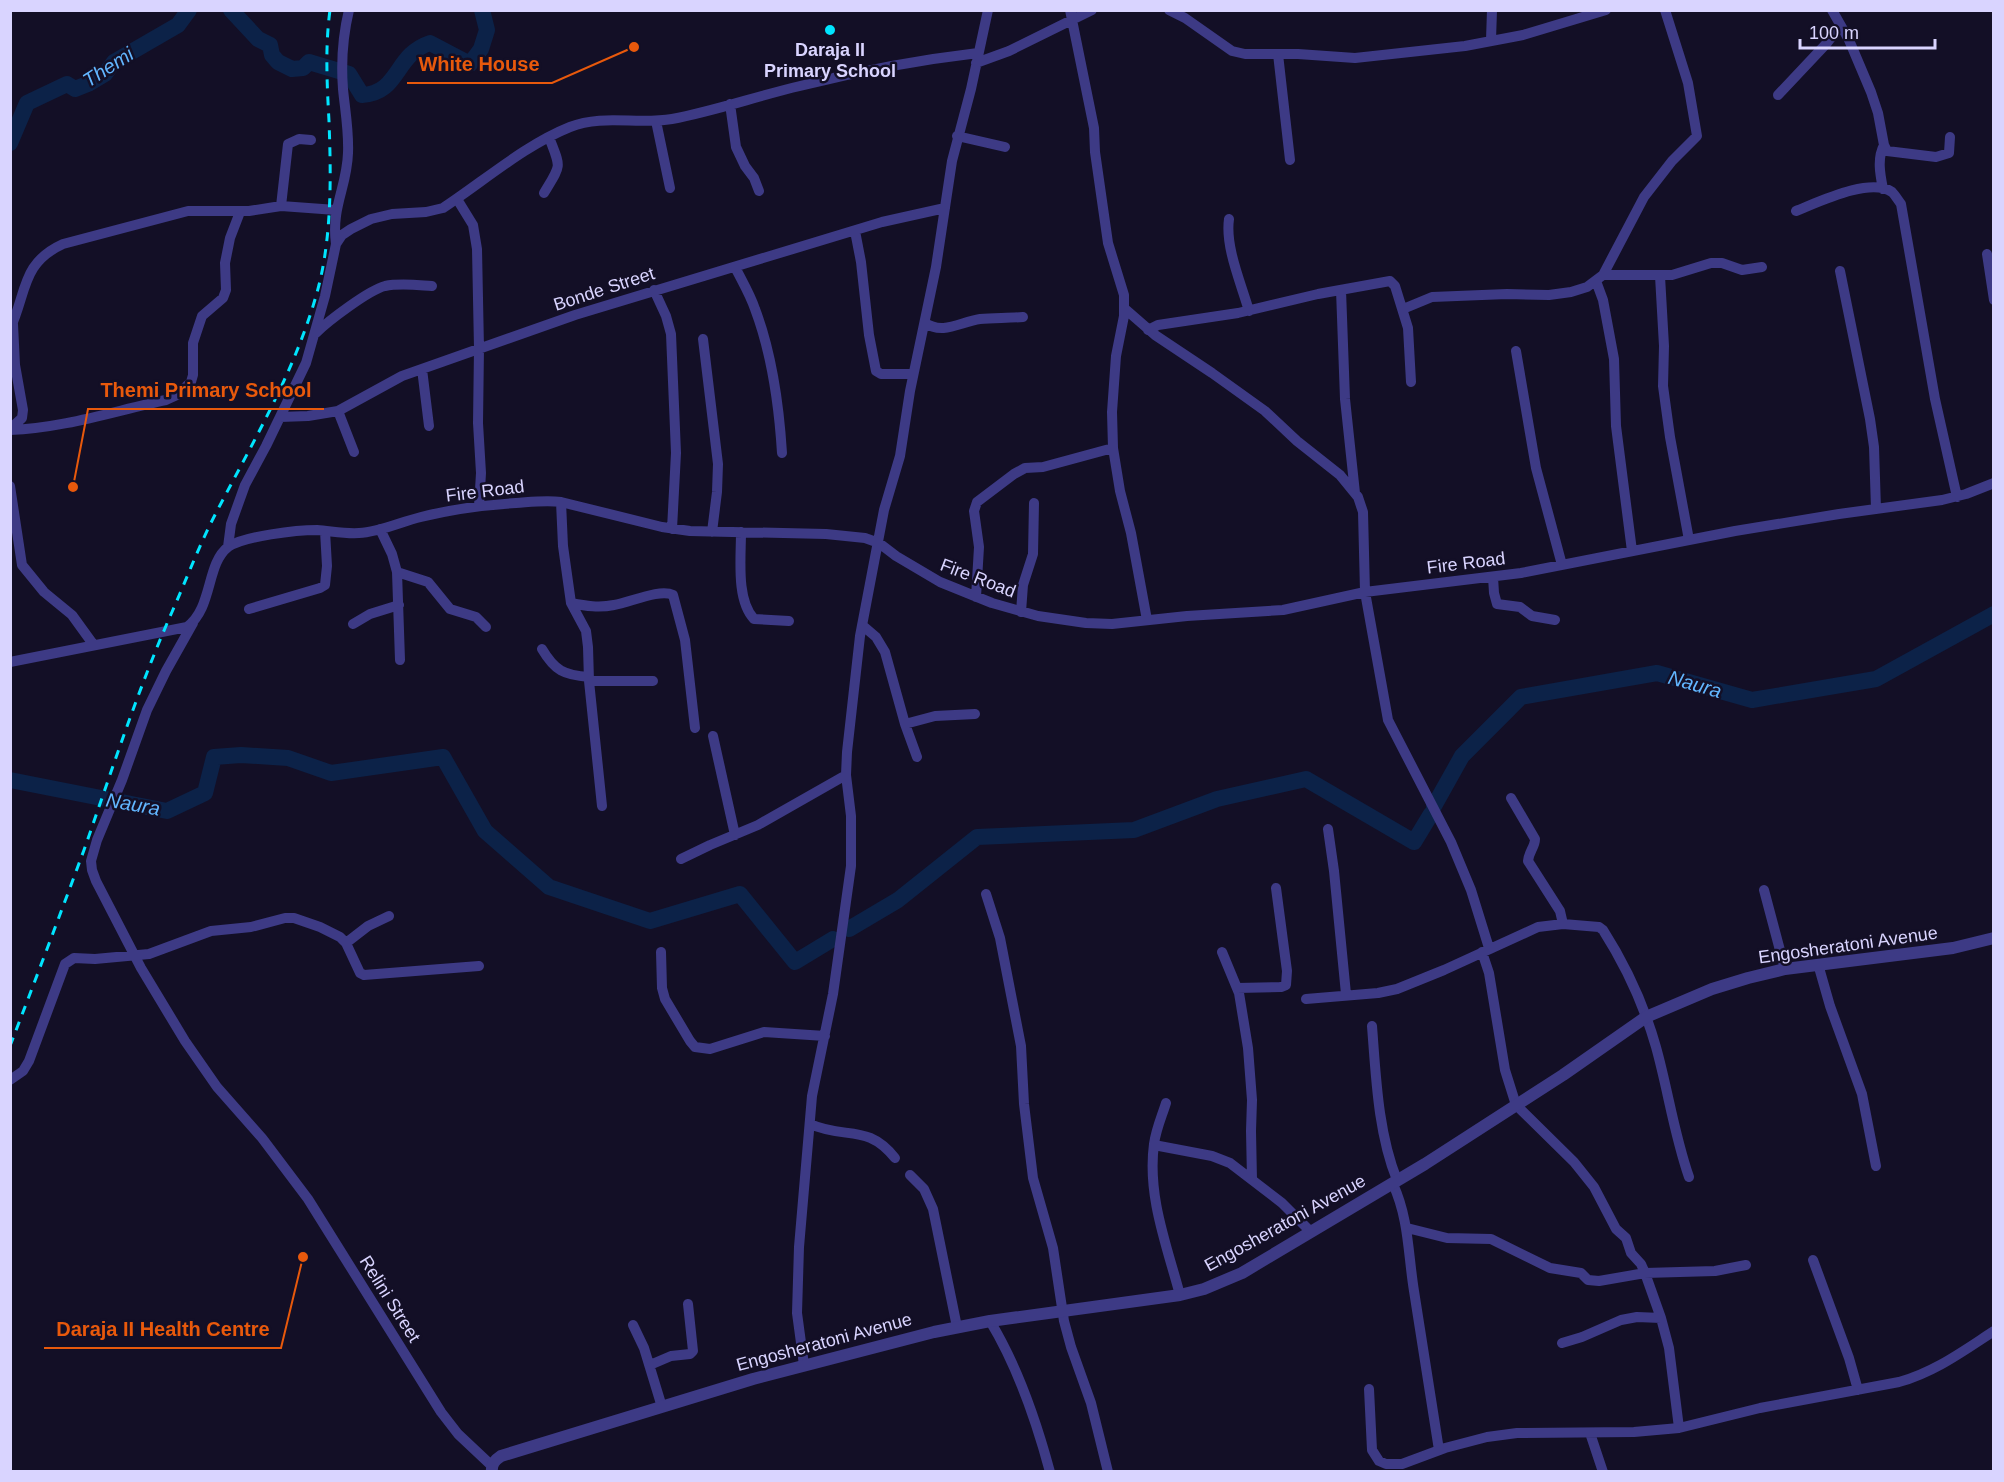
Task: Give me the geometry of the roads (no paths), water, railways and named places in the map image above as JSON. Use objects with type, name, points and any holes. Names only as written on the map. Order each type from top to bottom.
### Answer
[{"type":"street","points":[[336,244],[334,230],[336,210],[348,156],[343,50],[349,10]]},
{"type":"street","points":[[804,1365],[798,1326],[797,1285],[816,1072],[835,987],[851,866],[851,816],[846,775],[847,752],[862,625],[884,510],[900,456],[936,267],[948,180],[957,136],[988,10]]},
{"type":"street","points":[[10,662],[93,644],[163,633],[187,627],[193,623],[204,603],[216,568],[228,547],[231,524],[244,485],[306,363],[336,244],[342,235],[351,229],[371,219],[392,214],[443,208],[549,137],[592,120],[638,122],[675,118],[799,86],[894,65],[977,58],[1009,51],[1071,16],[1092,10]]},
{"type":"street","points":[[1169,10],[1185,18],[1232,51],[1245,54],[1355,58],[1465,45],[1523,35],[1606,10]]},
{"type":"street","points":[[1491,40],[1492,10]]},
{"type":"street","points":[[1403,309],[1432,297],[1497,294],[1549,295],[1571,292],[1587,287],[1600,278],[1644,197],[1672,161],[1697,136],[1688,82],[1665,10]]},
{"type":"street","points":[[1832,10],[1849,40],[1871,92],[1887,151],[1940,157],[1949,153],[1950,136]]},
{"type":"street","points":[[1071,16],[1094,128],[1095,152],[1108,243],[1124,295],[1116,356],[1112,412],[1113,448],[1147,620]]},
{"type":"street","points":[[1778,95],[1840,26]]},
{"type":"street","points":[[1278,54],[1290,160]]},
{"type":"street","points":[[730,104],[736,147],[754,178],[759,192]]},
{"type":"street","points":[[656,121],[670,188]]},
{"type":"street","points":[[957,136],[1005,147]]},
{"type":"street","points":[[544,193],[558,171],[559,163],[549,137]]},
{"type":"street","points":[[281,206],[288,144],[298,139],[311,140]]},
{"type":"street","points":[[1883,189],[1880,160],[1884,145]]},
{"type":"street","points":[[1796,211],[1865,188],[1877,187],[1893,193],[1901,204],[1937,408],[1958,497]]},
{"type":"street","points":[[457,199],[468,214],[475,234],[481,473],[479,506]]},
{"type":"street","points":[[10,429],[22,418],[23,410],[15,365],[12,327],[23,289],[36,263],[48,250],[63,243],[188,211],[240,212],[281,206],[336,210]]},
{"type":"street","name":"Bonde Street","points":[[280,417],[308,416],[338,411],[392,381],[567,318],[855,231],[945,208]]},
{"type":"street","points":[[10,429],[33,429],[63,424],[177,395],[191,382],[193,343],[202,316],[223,298],[226,290],[225,263],[240,212]]},
{"type":"street","points":[[1229,219],[1230,247],[1249,311]]},
{"type":"street","points":[[855,231],[876,371],[881,374],[914,374]]},
{"type":"street","points":[[1987,254],[1994,300]]},
{"type":"street","points":[[1600,278],[1672,275],[1711,263],[1722,263],[1742,270],[1762,267]]},
{"type":"street","points":[[735,267],[755,308],[765,339],[780,419],[782,453]]},
{"type":"street","points":[[1840,271],[1870,419],[1874,447],[1876,509]]},
{"type":"street","points":[[1660,276],[1664,396],[1678,488],[1689,540]]},
{"type":"street","points":[[1600,278],[1614,359],[1616,426],[1632,551]]},
{"type":"street","points":[[1148,330],[1166,324],[1249,311],[1390,281],[1395,286],[1408,328],[1411,382]]},
{"type":"street","points":[[315,334],[339,315],[383,287],[432,286]]},
{"type":"street","points":[[654,290],[666,316],[671,334],[675,453],[672,529]]},
{"type":"street","points":[[1341,290],[1346,408],[1356,493],[1362,512],[1365,592],[1388,720],[1450,842],[1471,890],[1486,950],[1507,1076],[1516,1105],[1574,1162],[1594,1186],[1616,1229],[1626,1238],[1631,1253],[1641,1264],[1661,1318],[1669,1348],[1679,1428]]},
{"type":"street","points":[[1124,308],[1148,330],[1265,411],[1340,476],[1356,493]]},
{"type":"street","points":[[925,323],[932,328],[940,329],[978,319],[1023,317]]},
{"type":"street","points":[[703,339],[718,464],[712,531]]},
{"type":"street","points":[[1516,351],[1536,468],[1562,565]]},
{"type":"street","points":[[422,369],[429,426]]},
{"type":"street","points":[[338,411],[354,452]]},
{"type":"street","points":[[976,597],[979,547],[974,511],[977,502],[1025,468],[1043,467],[1113,448]]},
{"type":"street","name":"Fire Road","points":[[228,547],[250,539],[308,530],[359,533],[433,514],[479,506],[550,501],[672,529],[840,534],[865,538],[879,543],[922,573],[976,597],[1021,612],[1097,624],[1112,624],[1198,615],[1283,610],[1365,592],[1492,577],[1689,540],[1958,497],[1994,483]]},
{"type":"street","points":[[10,486],[16,566],[72,615],[93,644]]},
{"type":"street","points":[[561,502],[563,546],[571,603],[586,631],[602,806]]},
{"type":"street","points":[[1021,612],[1023,585],[1032,554],[1034,503]]},
{"type":"street","points":[[380,529],[392,554],[397,572],[400,660]]},
{"type":"street","points":[[249,609],[325,585],[327,566],[325,531]]},
{"type":"street","points":[[741,532],[742,590],[747,612],[754,619],[789,621]]},
{"type":"street","points":[[397,572],[428,582],[450,609],[476,617],[486,627]]},
{"type":"street","points":[[1492,577],[1497,603],[1520,607],[1532,616],[1555,620]]},
{"type":"street","points":[[571,603],[596,607],[659,594],[670,593],[673,596],[685,640],[695,728]]},
{"type":"street","points":[[353,624],[370,614],[399,605]]},
{"type":"street","name":"Relini Street","points":[[193,623],[165,670],[155,693],[93,851],[92,870],[166,1012],[205,1071],[264,1141],[308,1199],[441,1412],[458,1434],[492,1469]]},
{"type":"street","points":[[862,625],[876,637],[885,652],[905,724],[917,757]]},
{"type":"street","points":[[542,649],[547,658],[567,675],[589,679],[653,681]]},
{"type":"street","points":[[905,724],[935,716],[975,714]]},
{"type":"street","points":[[713,736],[735,834]]},
{"type":"street","points":[[681,859],[777,815],[846,775]]},
{"type":"street","points":[[1511,798],[1535,839],[1528,861],[1560,911],[1563,924]]},
{"type":"street","points":[[1328,829],[1346,994]]},
{"type":"street","points":[[1237,988],[1286,985],[1288,979],[1276,888]]},
{"type":"street","points":[[1764,890],[1785,969]]},
{"type":"street","points":[[986,894],[1000,938],[1006,978],[1020,1038],[1024,1104],[1034,1178],[1053,1248],[1071,1347],[1090,1403],[1107,1472]]},
{"type":"street","points":[[346,943],[368,926],[389,916]]},
{"type":"street","points":[[10,1080],[23,1071],[29,1061],[65,964],[74,958],[95,959],[157,952],[212,931],[251,927],[285,918],[315,925],[346,943],[360,973],[364,975],[479,966]]},
{"type":"street","points":[[1306,999],[1378,993],[1397,989],[1538,927],[1563,924],[1599,927],[1622,961],[1646,1017],[1661,1068],[1674,1129],[1689,1177]]},
{"type":"street","name":"Engosheratoni Avenue","points":[[492,1469],[495,1460],[501,1456],[804,1365],[957,1327],[1180,1296],[1204,1289],[1231,1279],[1466,1139],[1646,1017],[1712,989],[1785,969],[1953,948],[1994,938]]},
{"type":"street","points":[[661,952],[662,988],[665,999],[695,1047],[710,1049],[764,1032],[825,1036]]},
{"type":"street","points":[[1222,952],[1241,999],[1252,1077],[1252,1180]]},
{"type":"street","points":[[1818,964],[1830,1006],[1862,1094],[1876,1166]]},
{"type":"street","points":[[1372,1026],[1384,1133],[1407,1228],[1413,1289],[1439,1450]]},
{"type":"street","points":[[1166,1103],[1154,1145],[1155,1196],[1180,1296]]},
{"type":"street","points":[[810,1124],[830,1131],[874,1138],[882,1143],[895,1158]]},
{"type":"street","points":[[1154,1145],[1222,1159],[1282,1203],[1311,1232]]},
{"type":"street","points":[[910,1175],[924,1189],[933,1209],[957,1327]]},
{"type":"street","points":[[1407,1228],[1447,1238],[1491,1239],[1550,1268],[1581,1273],[1588,1280],[1599,1281],[1645,1273],[1715,1271],[1746,1265]]},
{"type":"street","points":[[1814,1260],[1858,1390]]},
{"type":"street","points":[[650,1365],[671,1356],[690,1354],[693,1351],[688,1304]]},
{"type":"street","points":[[1562,1343],[1621,1320],[1637,1317],[1661,1318]]},
{"type":"street","points":[[990,1321],[1018,1377],[1050,1472]]},
{"type":"street","points":[[633,1325],[650,1365],[662,1407]]},
{"type":"street","points":[[1369,1389],[1372,1450],[1379,1461],[1386,1464],[1402,1464],[1439,1450],[1487,1437],[1534,1433],[1634,1432],[1679,1428],[1760,1408],[1917,1377],[1937,1368],[1994,1331]]},
{"type":"street","points":[[1590,1433],[1603,1472]]},
{"type":"waterway","name":"Themi","points":[[10,143],[27,103],[67,84],[75,89],[90,83],[105,74],[114,62],[178,25],[189,10]]},
{"type":"waterway","name":"Themi","points":[[231,10],[258,39],[270,45],[272,55],[278,62],[292,69],[303,68],[309,62],[349,74],[362,95],[384,88],[410,56],[430,43],[470,64],[481,49],[487,30],[482,10]]},
{"type":"waterway","name":"Naura","points":[[1434,806],[1462,756],[1521,697],[1657,673],[1752,700],[1876,679],[1994,614]]},
{"type":"waterway","points":[[10,780],[167,811],[205,793],[214,757],[241,755],[288,758],[331,773],[443,757],[485,831],[549,887],[650,921],[740,894],[795,962],[833,939]]},
{"type":"waterway","points":[[849,929],[898,900],[977,837],[1134,830],[1217,799],[1306,779],[1414,842],[1431,814]]},
{"type":"railway","points":[[10,1046],[84,850],[148,670],[199,548],[288,373],[310,315],[323,265],[330,203],[327,79],[330,10]]},
{"type":"place","name":"Daraja II Primary School","points":[[830,30]]},
{"type":"place","name":"White House","points":[[634,47]]},
{"type":"place","name":"Themi Primary School","points":[[73,487]]},
{"type":"place","name":"Daraja II Health Centre","points":[[303,1257]]}]
